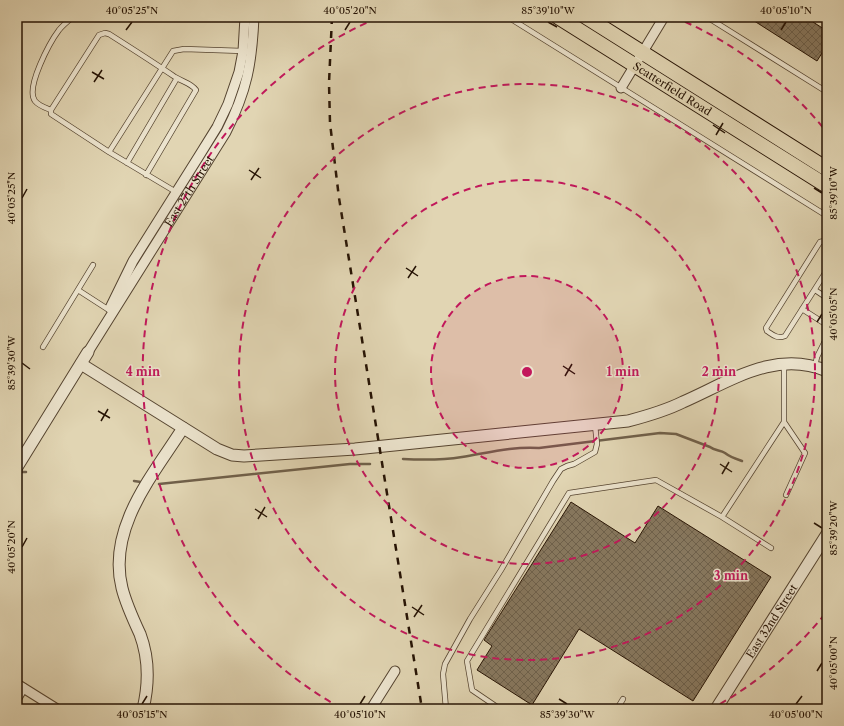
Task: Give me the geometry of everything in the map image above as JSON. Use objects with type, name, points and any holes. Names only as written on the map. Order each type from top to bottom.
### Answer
[{"type":"main road","name":"Scatterfield Road","points":[[558,17],[827,186]]},
{"type":"main road","name":"Scatterfield Road","points":[[586,17],[827,169]]},
{"type":"street","name":"East 27th Street","points":[[88,352],[134,261],[226,132],[237,111],[247,80],[248,52],[245,17]]},
{"type":"street","name":"East 27th Street","points":[[248,52],[254,17]]},
{"type":"street","points":[[621,88],[664,17]]},
{"type":"street","name":"East 27th Street","points":[[17,467],[20,455],[81,364],[180,195]]},
{"type":"street","points":[[81,364],[216,450],[232,455],[244,456],[355,449],[628,421],[652,415],[745,373],[765,366],[784,363],[800,363],[815,366],[827,371]]},
{"type":"street","points":[[143,709],[147,689],[145,653],[140,635],[129,611],[121,588],[119,552],[122,534],[128,516],[183,428]]},
{"type":"street","name":"East 32nd Street","points":[[716,709],[827,534]]},
{"type":"street","points":[[371,709],[395,671]]},
{"type":"street","points":[[17,698],[20,686],[57,709]]},
{"type":"lane","points":[[73,17],[60,28],[46,53],[33,83],[33,96],[35,101],[51,110],[53,116],[180,195]]},
{"type":"lane","points":[[508,17],[827,216]]},
{"type":"lane","points":[[707,17],[827,92]]},
{"type":"lane","points":[[51,110],[99,35],[102,34],[109,34],[177,78],[193,85],[196,90],[146,174]]},
{"type":"lane","points":[[109,152],[173,51],[184,49],[248,52]]},
{"type":"lane","points":[[127,163],[177,78]]},
{"type":"lane","points":[[827,243],[824,241],[820,242],[766,328],[767,331],[777,337],[781,338],[785,336],[827,272]]},
{"type":"lane","points":[[43,347],[93,265]]},
{"type":"lane","points":[[78,290],[109,310]]},
{"type":"lane","points":[[815,290],[827,298]]},
{"type":"lane","points":[[802,309],[827,325]]},
{"type":"lane","points":[[815,366],[817,357],[827,338]]},
{"type":"lane","points":[[722,516],[784,422],[784,363]]},
{"type":"lane","points":[[784,422],[805,452],[786,495]]},
{"type":"lane","points":[[446,709],[443,674],[445,664],[455,644],[542,502],[549,486],[562,469],[593,454],[597,444],[595,424]]},
{"type":"lane","points":[[500,709],[472,690],[467,661],[570,493],[656,480],[722,516],[771,548]]},
{"type":"lane","points":[[617,709],[623,699]]},
{"type":"building","points":[[748,17],[817,17],[813,22],[827,31],[827,45],[817,61]]},
{"type":"building","points":[[571,502],[635,543],[658,506],[771,577],[693,701],[579,629],[532,705],[477,670],[492,646],[484,640]]},
{"type":"waterway","points":[[403,459],[432,460],[455,458],[510,449],[539,448],[660,433],[676,434],[742,461]]},
{"type":"waterway","points":[[159,484],[350,464],[370,464]]},
{"type":"waterway","points":[[21,472],[26,472]]},
{"type":"waterway","points":[[134,481],[141,482]]},
{"type":"railway","points":[[332,17],[329,83],[330,123],[339,198],[422,709]]}]
